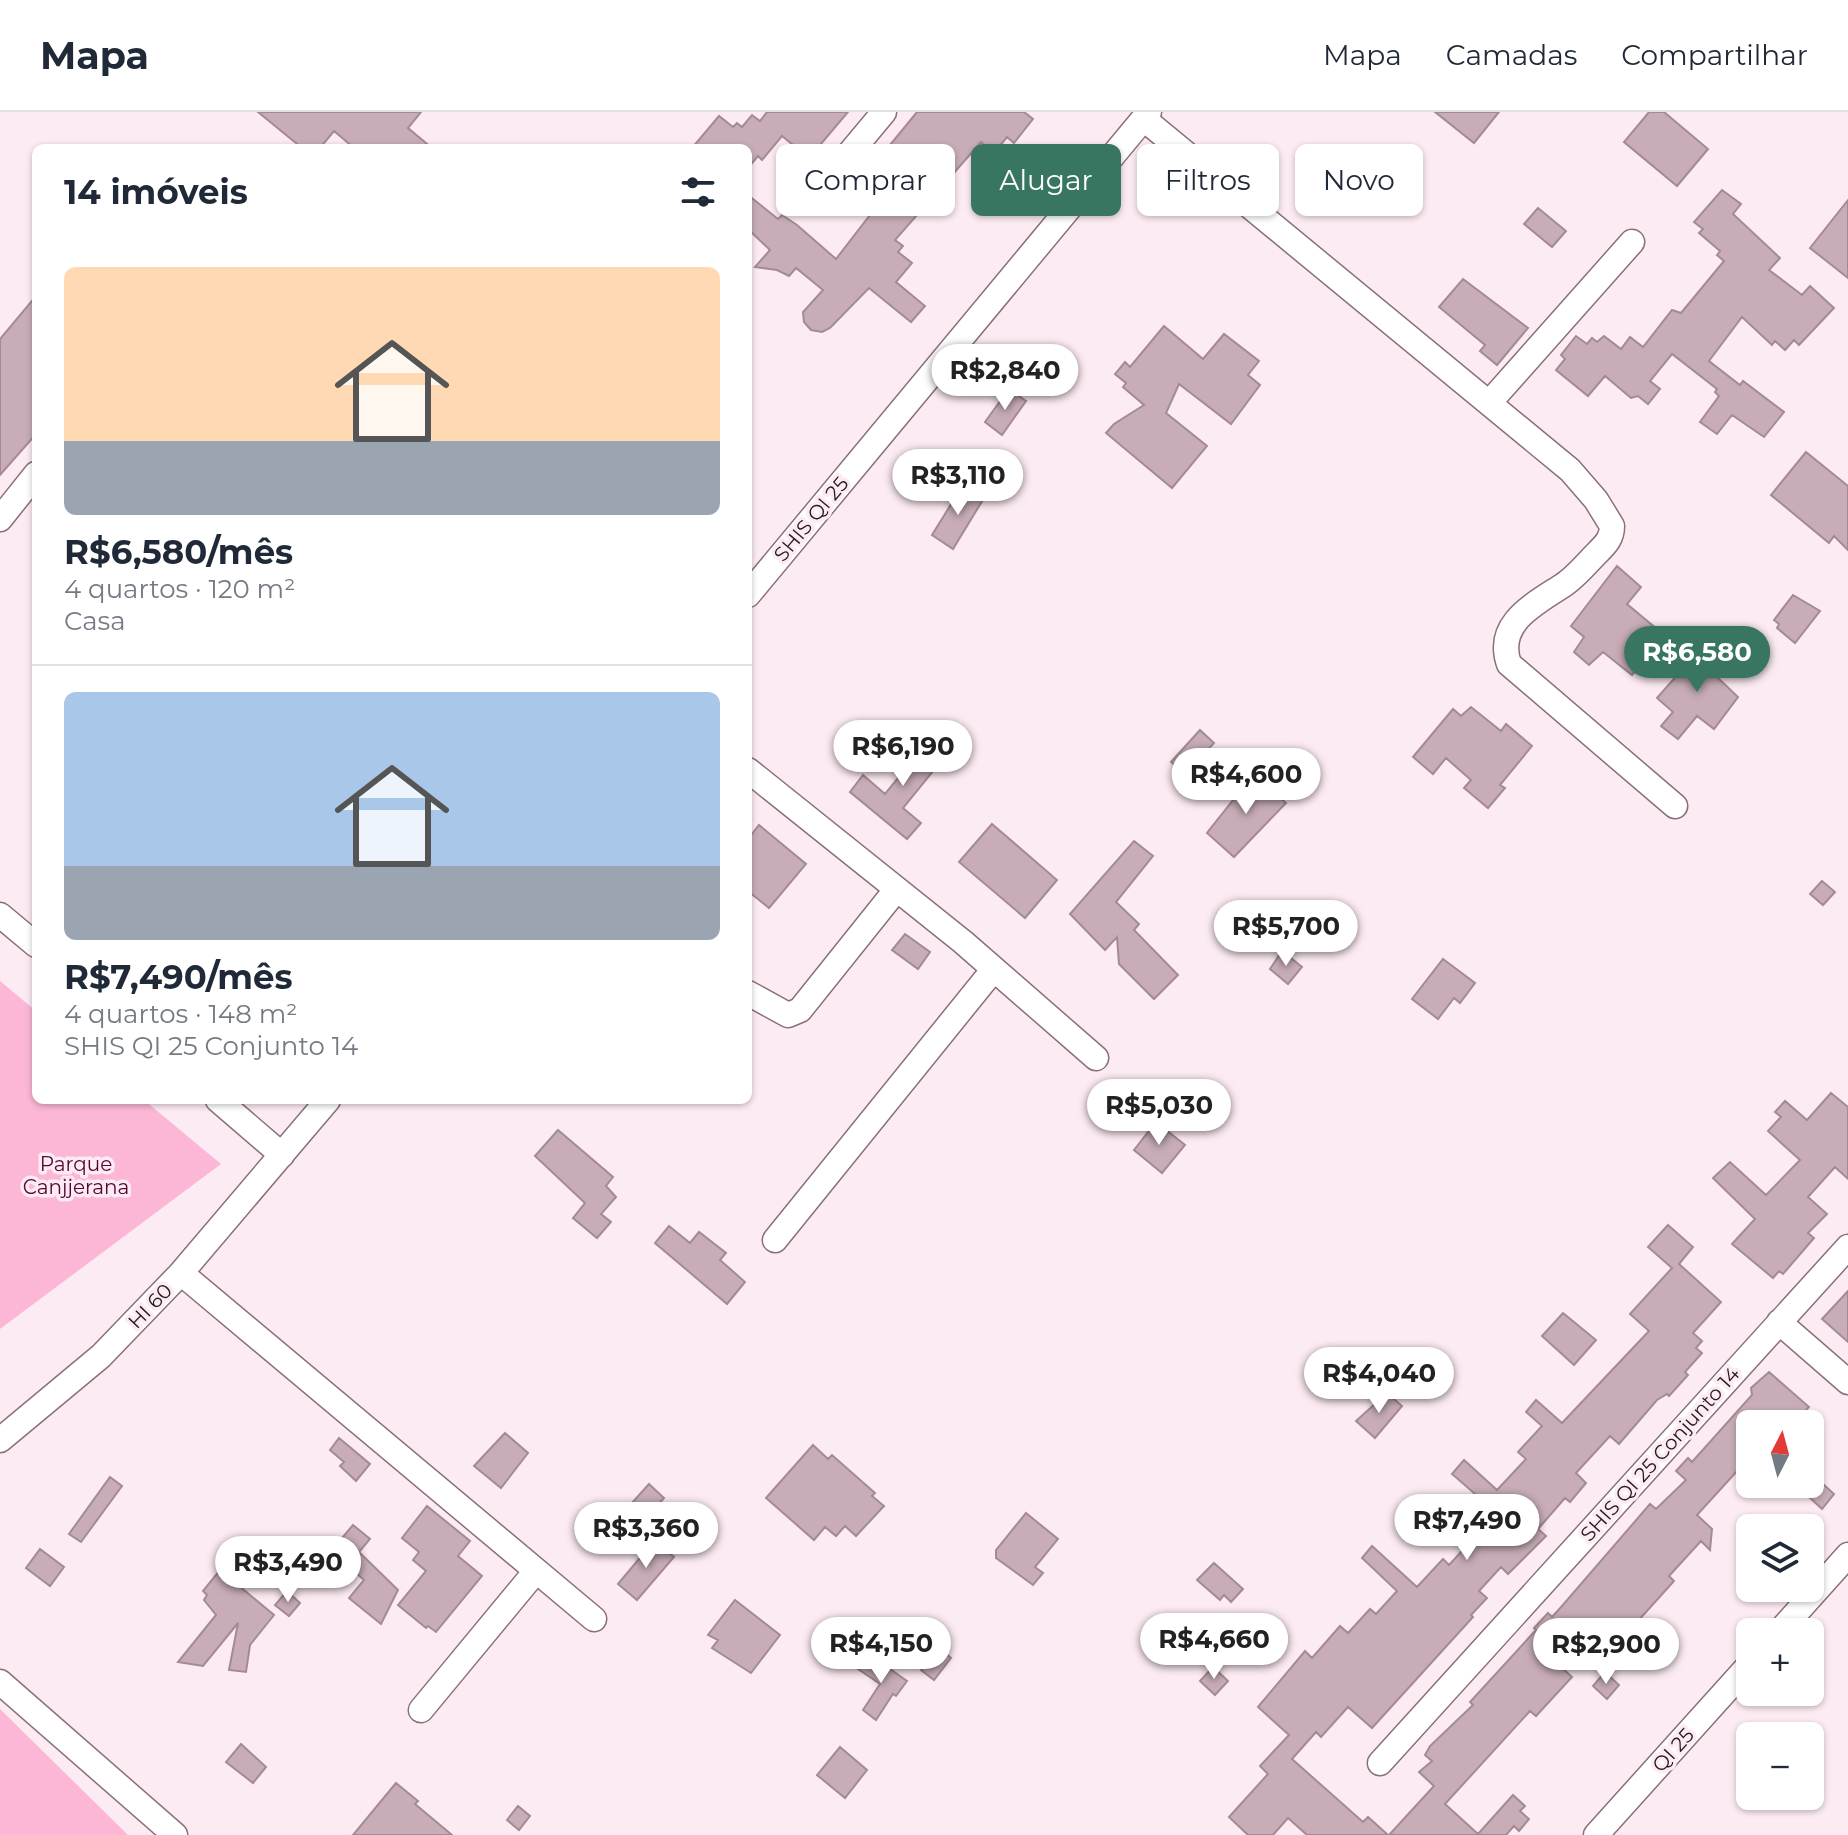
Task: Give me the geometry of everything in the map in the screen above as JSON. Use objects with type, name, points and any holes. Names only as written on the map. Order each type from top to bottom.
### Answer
[{"type":"street","points":[[857,144],[884,112]]},
{"type":"street","points":[[1146,115],[1570,470],[1596,500],[1612,526],[1608,541],[1571,579],[1543,596],[1510,628],[1505,639],[1509,664],[1675,806]]},
{"type":"street","name":"SHIS QI 25","points":[[752,590],[1146,115]]},
{"type":"street","points":[[1489,403],[1632,242]]},
{"type":"street","points":[[0,519],[32,479]]},
{"type":"street","points":[[752,773],[994,969],[1096,1058]]},
{"type":"street","points":[[752,996],[777,1012],[788,1015],[800,1010],[896,890]]},
{"type":"street","points":[[0,915],[32,942]]},
{"type":"street","points":[[775,1240],[994,969]]},
{"type":"street","points":[[223,1104],[282,1155],[325,1104]]},
{"type":"street","name":"HI 60","points":[[0,1440],[101,1356],[181,1273],[282,1155]]},
{"type":"street","name":"SHIS QI 25 Conjunto 14","points":[[1380,1763],[1848,1247]]},
{"type":"street","points":[[181,1273],[594,1619]]},
{"type":"street","points":[[1779,1322],[1848,1382]]},
{"type":"street","points":[[1792,1618],[1848,1555]]},
{"type":"street","points":[[421,1710],[536,1571]]},
{"type":"street","points":[[1830,1575],[1848,1592]]},
{"type":"street","name":"QI 25","points":[[1596,1835],[1736,1680]]},
{"type":"street","points":[[0,1682],[175,1835]]},
{"type":"green space","name":"Parque Canjjerana","points":[[0,981],[32,1008],[32,1104],[149,1104],[221,1164],[0,1329]]},
{"type":"green space","points":[[0,1709],[128,1835],[0,1835]]},
{"type":"building","points":[[258,112],[421,112],[408,128],[427,144],[349,144],[334,131],[323,144],[297,144]]},
{"type":"building","points":[[767,112],[848,112],[821,144],[792,144],[782,136],[762,160],[758,156],[752,163],[752,144],[695,144],[719,116],[733,127],[737,123],[742,127],[752,115],[760,121]]},
{"type":"building","points":[[917,112],[1024,112],[1033,119],[1014,143],[1007,137],[1001,144],[971,144],[971,153],[955,172],[955,144],[891,144]]},
{"type":"building","points":[[1435,112],[1499,112],[1474,143]]},
{"type":"building","points":[[1649,112],[1664,112],[1708,149],[1677,186],[1624,142]]},
{"type":"building","points":[[1722,190],[1741,204],[1733,214],[1780,258],[1769,270],[1802,295],[1810,286],[1834,308],[1799,345],[1794,340],[1785,350],[1775,341],[1772,345],[1742,317],[1709,361],[1740,385],[1743,381],[1784,412],[1764,437],[1732,415],[1717,434],[1700,422],[1719,396],[1715,392],[1717,389],[1672,354],[1650,381],[1660,389],[1648,404],[1638,396],[1631,398],[1605,376],[1588,396],[1556,370],[1565,359],[1561,355],[1576,336],[1587,344],[1592,338],[1597,342],[1604,336],[1621,349],[1630,337],[1643,347],[1672,310],[1681,313],[1724,261],[1717,255],[1720,251],[1699,233],[1703,229],[1694,222]]},
{"type":"building","points":[[752,198],[778,219],[784,216],[797,225],[836,259],[869,216],[916,216],[895,240],[903,246],[898,252],[912,263],[896,282],[925,306],[911,322],[869,288],[830,328],[822,332],[811,330],[804,322],[803,312],[823,290],[796,268],[789,276],[777,270],[755,267],[770,250],[752,233]]},
{"type":"building","points":[[1848,200],[1848,278],[1810,248]]},
{"type":"building","points":[[1538,208],[1566,231],[1552,247],[1524,224]]},
{"type":"building","points":[[1463,279],[1528,328],[1497,365],[1480,351],[1485,345],[1439,307]]},
{"type":"building","points":[[32,301],[32,439],[0,475],[0,339]]},
{"type":"building","points":[[1164,326],[1203,359],[1224,334],[1259,361],[1248,375],[1260,385],[1231,424],[1179,384],[1166,413],[1207,446],[1172,488],[1106,433],[1114,424],[1144,405],[1123,387],[1126,383],[1115,374],[1125,362],[1130,367]]},
{"type":"building","points":[[1009,389],[1026,401],[1002,435],[985,422]]},
{"type":"building","points":[[1806,452],[1848,486],[1848,550],[1834,536],[1829,543],[1771,495]]},
{"type":"building","points":[[963,485],[984,498],[953,549],[932,535]]},
{"type":"building","points":[[1617,566],[1641,587],[1627,604],[1658,630],[1643,648],[1650,653],[1632,675],[1603,652],[1589,665],[1574,652],[1584,637],[1571,626]]},
{"type":"building","points":[[1793,595],[1820,611],[1795,643],[1777,628],[1779,624],[1774,620]]},
{"type":"building","points":[[1704,645],[1726,663],[1716,676],[1738,697],[1714,729],[1697,716],[1678,739],[1661,726],[1673,712],[1657,698]]},
{"type":"building","points":[[1471,707],[1501,731],[1506,724],[1532,746],[1500,785],[1505,788],[1488,808],[1464,788],[1471,780],[1446,758],[1433,774],[1413,757],[1453,709],[1461,716]]},
{"type":"building","points":[[1200,730],[1214,743],[1185,774],[1171,762]]},
{"type":"building","points":[[934,734],[951,749],[903,808],[921,823],[907,839],[850,792],[863,775],[885,794]]},
{"type":"building","points":[[1253,775],[1286,803],[1234,857],[1207,833]]},
{"type":"building","points":[[992,824],[1057,880],[1025,918],[959,862]]},
{"type":"building","points":[[759,825],[806,864],[769,908],[752,894],[752,834]]},
{"type":"building","points":[[1134,841],[1153,856],[1116,902],[1139,924],[1134,930],[1178,975],[1154,999],[1119,964],[1117,937],[1105,950],[1070,914]]},
{"type":"building","points":[[1822,881],[1835,892],[1823,905],[1810,894]]},
{"type":"building","points":[[905,934],[930,952],[918,969],[892,950]]},
{"type":"building","points":[[1282,951],[1302,967],[1288,984],[1270,969]]},
{"type":"building","points":[[1443,959],[1475,983],[1460,1003],[1454,998],[1438,1019],[1412,999]]},
{"type":"building","points":[[1831,1093],[1848,1107],[1848,1179],[1835,1167],[1808,1197],[1827,1214],[1808,1233],[1814,1238],[1783,1274],[1779,1271],[1773,1278],[1732,1244],[1755,1219],[1713,1178],[1730,1162],[1766,1195],[1800,1160],[1768,1131],[1781,1117],[1775,1112],[1785,1101],[1807,1120]]},
{"type":"building","points":[[1156,1122],[1185,1145],[1162,1173],[1134,1150]]},
{"type":"building","points":[[558,1130],[613,1177],[606,1186],[616,1197],[601,1214],[611,1222],[597,1238],[573,1218],[585,1203],[535,1156]]},
{"type":"building","points":[[1668,1225],[1693,1247],[1679,1264],[1721,1302],[1693,1333],[1702,1341],[1696,1348],[1702,1353],[1685,1372],[1688,1375],[1669,1396],[1667,1394],[1657,1400],[1619,1444],[1610,1436],[1576,1473],[1586,1483],[1570,1502],[1565,1498],[1538,1529],[1546,1536],[1508,1574],[1501,1567],[1479,1591],[1487,1598],[1471,1615],[1473,1617],[1372,1728],[1348,1707],[1321,1737],[1316,1732],[1292,1759],[1363,1822],[1368,1817],[1388,1835],[1307,1835],[1288,1818],[1273,1835],[1248,1835],[1229,1817],[1268,1774],[1260,1766],[1289,1735],[1258,1707],[1305,1651],[1312,1658],[1340,1626],[1348,1633],[1370,1609],[1376,1614],[1397,1591],[1362,1558],[1372,1546],[1417,1587],[1443,1559],[1449,1565],[1497,1513],[1452,1474],[1464,1460],[1497,1490],[1526,1459],[1518,1452],[1542,1426],[1526,1412],[1536,1400],[1562,1423],[1649,1331],[1630,1314],[1672,1268],[1648,1247]]},
{"type":"building","points":[[669,1226],[690,1243],[699,1232],[726,1253],[720,1260],[745,1282],[727,1304],[655,1243]]},
{"type":"building","points":[[1848,1291],[1848,1342],[1822,1319]]},
{"type":"building","points":[[1563,1313],[1596,1340],[1574,1365],[1542,1336]]},
{"type":"building","points":[[1769,1372],[1809,1407],[1806,1410],[1739,1410],[1752,1395],[1751,1388]]},
{"type":"building","points":[[1387,1393],[1402,1406],[1375,1438],[1356,1421]]},
{"type":"building","points":[[1736,1413],[1736,1472],[1697,1515],[1712,1529],[1710,1550],[1701,1541],[1669,1576],[1674,1581],[1637,1622],[1667,1650],[1655,1662],[1622,1631],[1598,1657],[1582,1642],[1560,1666],[1572,1677],[1536,1716],[1530,1711],[1445,1804],[1478,1834],[1513,1795],[1525,1806],[1520,1811],[1529,1819],[1519,1831],[1514,1826],[1506,1835],[1389,1835],[1434,1786],[1419,1772],[1432,1761],[1425,1755],[1430,1746],[1473,1705],[1470,1702],[1536,1630],[1534,1628],[1548,1613],[1552,1617],[1650,1504],[1656,1509],[1686,1480],[1676,1471],[1688,1458],[1692,1462]]},
{"type":"building","points":[[505,1433],[528,1453],[501,1488],[474,1466]]},
{"type":"building","points":[[339,1438],[370,1464],[356,1481],[340,1466],[344,1462],[330,1450]]},
{"type":"building","points":[[813,1445],[828,1459],[832,1455],[875,1493],[872,1496],[884,1506],[856,1536],[845,1526],[836,1536],[825,1527],[814,1540],[766,1498]]},
{"type":"building","points":[[110,1477],[122,1486],[81,1542],[69,1534]]},
{"type":"building","points":[[649,1484],[664,1498],[646,1518],[631,1504]]},
{"type":"building","points":[[1824,1485],[1834,1494],[1822,1509],[1810,1498],[1824,1498]]},
{"type":"building","points":[[427,1506],[470,1541],[458,1556],[482,1576],[436,1632],[428,1626],[426,1628],[398,1605],[426,1571],[413,1560],[419,1552],[402,1538]]},
{"type":"building","points":[[1420,1507],[1438,1524],[1427,1536],[1408,1519]]},
{"type":"building","points":[[1026,1513],[1058,1539],[1035,1567],[1043,1573],[1033,1585],[996,1558],[996,1550]]},
{"type":"building","points":[[353,1525],[370,1539],[359,1552],[398,1590],[381,1624],[349,1598],[364,1580],[331,1551]]},
{"type":"building","points":[[654,1541],[674,1557],[637,1600],[618,1584]]},
{"type":"building","points":[[40,1549],[64,1567],[50,1586],[26,1568]]},
{"type":"building","points":[[1214,1563],[1243,1589],[1231,1602],[1224,1595],[1220,1600],[1197,1580]]},
{"type":"building","points":[[220,1570],[274,1615],[250,1645],[246,1672],[229,1670],[238,1623],[203,1666],[178,1662],[216,1615],[204,1600],[207,1595],[203,1591]]},
{"type":"building","points":[[287,1591],[300,1603],[289,1616],[275,1605]]},
{"type":"building","points":[[735,1600],[780,1635],[751,1673],[712,1648],[718,1640],[708,1635]]},
{"type":"building","points":[[939,1648],[951,1658],[934,1680],[921,1670]]},
{"type":"building","points":[[869,1654],[907,1681],[896,1696],[893,1694],[876,1720],[863,1710],[880,1684],[858,1669]]},
{"type":"building","points":[[1213,1667],[1228,1681],[1215,1695],[1200,1681]]},
{"type":"building","points":[[1605,1672],[1619,1685],[1607,1699],[1593,1686]]},
{"type":"building","points":[[241,1744],[266,1767],[253,1783],[226,1762]]},
{"type":"building","points":[[840,1747],[867,1770],[845,1798],[817,1775]]},
{"type":"building","points":[[396,1783],[418,1801],[415,1804],[452,1835],[353,1835]]},
{"type":"building","points":[[518,1806],[530,1816],[519,1830],[507,1820]]}]
